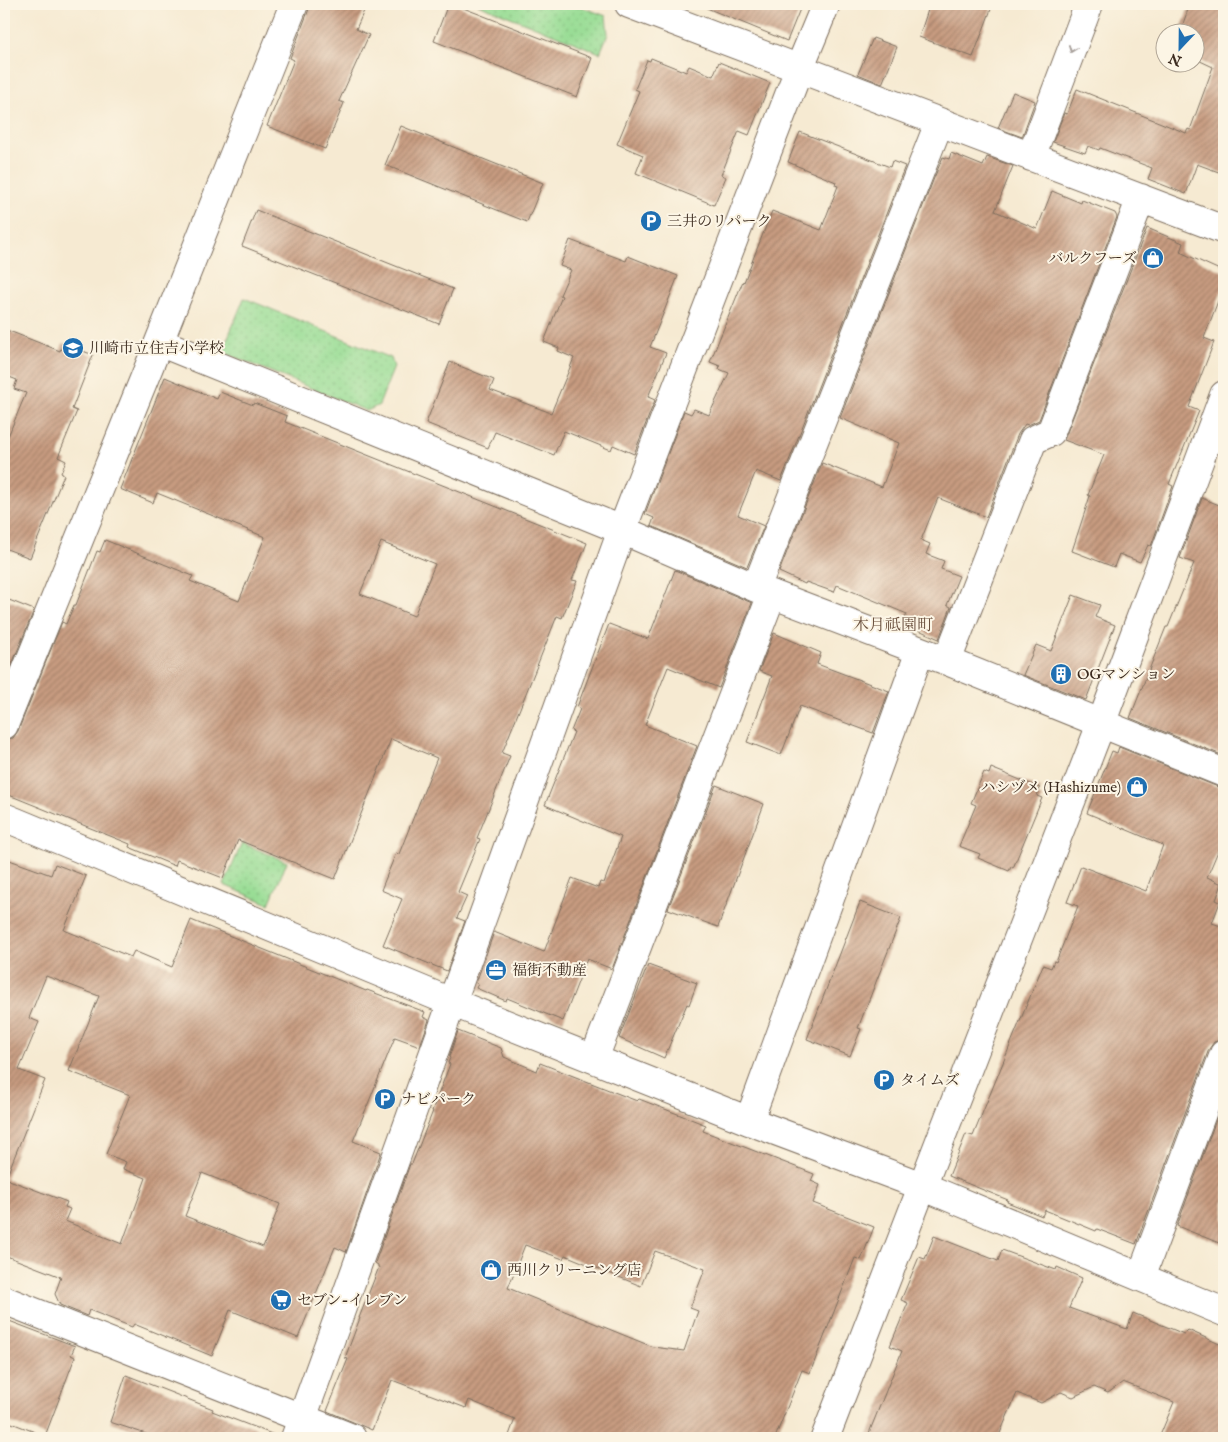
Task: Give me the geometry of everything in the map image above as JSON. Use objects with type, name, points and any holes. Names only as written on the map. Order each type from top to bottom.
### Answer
[{"type":"street","points":[[4,724],[294,4]]},
{"type":"street","points":[[629,4],[1224,230]]},
{"type":"street","points":[[298,1428],[622,530],[799,69],[826,4]]},
{"type":"street","points":[[1030,157],[1090,4]]},
{"type":"street","points":[[594,1059],[764,591],[940,122]]},
{"type":"street","points":[[947,661],[1034,440],[1051,432],[1141,198]]},
{"type":"street","points":[[159,342],[622,530],[764,591],[947,661],[1224,773]]},
{"type":"street","points":[[825,1438],[1101,724],[1224,395]]},
{"type":"street","points":[[749,1121],[920,651]]},
{"type":"street","points":[[4,817],[452,1002],[749,1121],[922,1186],[1224,1312]]},
{"type":"street","points":[[1141,1278],[1224,1054]]},
{"type":"street","points":[[4,1300],[298,1428],[352,1438]]},
{"type":"green space","points":[[478,4],[574,4],[606,16],[608,34],[600,53]]},
{"type":"green space","points":[[244,298],[391,358],[394,367],[379,405],[367,411],[222,352]]},
{"type":"green space","points":[[242,843],[287,862],[269,904],[224,885]]},
{"type":"building","points":[[311,4],[367,4],[356,29],[369,35],[339,101],[344,103],[325,149],[267,126],[294,60],[290,58]]},
{"type":"building","points":[[448,4],[453,4],[592,58],[577,97],[434,41]]},
{"type":"building","points":[[697,4],[802,4],[787,41]]},
{"type":"building","points":[[930,4],[993,4],[973,57],[919,37]]},
{"type":"building","points":[[1190,4],[1224,4],[1224,174],[1197,164],[1186,194],[1148,179],[1152,168],[1100,148],[1099,150],[1088,146],[1085,153],[1053,142],[1064,113],[1067,114],[1077,89],[1186,133],[1188,129],[1190,130],[1213,67],[1206,64],[1206,22],[1184,22]]},
{"type":"building","points":[[873,38],[897,47],[882,84],[858,74]]},
{"type":"building","points":[[651,58],[686,72],[689,66],[713,76],[719,62],[770,83],[749,135],[739,131],[721,175],[726,177],[714,205],[636,173],[643,155],[617,144],[639,91],[635,89],[647,60],[650,61]]},
{"type":"building","points":[[1013,92],[1035,101],[1022,137],[998,128]]},
{"type":"building","points":[[401,126],[543,183],[527,222],[385,165]]},
{"type":"building","points":[[800,132],[890,167],[892,161],[905,166],[781,481],[756,471],[738,515],[764,526],[747,567],[651,526],[654,518],[645,514],[684,411],[691,414],[694,409],[709,415],[729,373],[719,369],[720,366],[710,362],[772,211],[821,230],[838,186],[835,185],[836,182],[788,162]]},
{"type":"building","points":[[951,153],[983,166],[987,157],[1013,166],[995,211],[1037,229],[1052,191],[1081,203],[1082,200],[1115,213],[1117,217],[1039,420],[1028,425],[1025,424],[1018,434],[986,517],[938,498],[921,540],[930,544],[926,554],[944,561],[941,569],[959,576],[947,605],[951,607],[939,639],[903,623],[907,614],[837,585],[834,592],[806,582],[805,584],[779,572],[822,463],[882,487],[899,443],[840,418],[934,178],[943,157],[949,159]]},
{"type":"building","points":[[256,210],[453,289],[439,324],[242,246]]},
{"type":"building","points":[[1147,228],[1183,243],[1180,252],[1224,272],[1224,285],[1204,338],[1214,342],[1189,407],[1199,411],[1169,484],[1173,486],[1151,546],[1148,545],[1140,562],[1119,554],[1114,567],[1072,551],[1090,496],[1088,495],[1104,455],[1064,440]]},
{"type":"building","points":[[570,240],[626,261],[628,256],[678,276],[650,347],[666,353],[648,397],[655,400],[634,454],[613,445],[611,450],[564,431],[554,455],[495,432],[488,448],[426,423],[450,362],[494,380],[490,390],[551,413],[574,358],[558,351],[559,348],[544,342],[562,296],[560,295],[571,270],[560,266]]},
{"type":"building","points":[[4,329],[60,351],[63,343],[93,355],[72,409],[77,411],[58,457],[66,461],[61,473],[64,475],[30,558],[4,548],[4,446],[26,393],[14,389],[17,380],[4,375]]},
{"type":"building","points":[[165,377],[217,399],[220,392],[253,405],[254,403],[287,416],[285,422],[587,543],[572,580],[577,581],[562,618],[557,616],[502,753],[510,756],[477,838],[480,839],[458,892],[467,896],[457,918],[465,921],[447,971],[383,945],[402,899],[381,890],[396,853],[399,854],[437,758],[391,739],[335,879],[238,840],[223,878],[177,860],[175,866],[129,847],[130,844],[4,793],[4,740],[13,738],[18,731],[62,622],[66,624],[74,605],[76,605],[97,551],[100,552],[105,540],[193,576],[190,581],[239,601],[265,537],[157,493],[153,503],[120,489]],"holes":[[[381,542],[435,564],[414,616],[360,594]]]},
{"type":"building","points":[[1202,498],[1224,507],[1224,756],[1130,718],[1194,563],[1180,558]]},
{"type":"building","points":[[675,570],[752,603],[719,688],[668,667],[645,725],[697,746],[612,969],[587,959],[563,1021],[507,998],[506,1001],[476,988],[478,984],[476,983],[494,932],[544,952],[572,878],[598,888],[600,882],[604,883],[621,837],[545,805],[574,732],[571,731],[580,709],[577,707],[609,624],[648,639]]},
{"type":"building","points":[[1073,595],[1100,605],[1095,617],[1115,625],[1086,700],[1023,675],[1036,645],[1051,651]]},
{"type":"building","points":[[4,598],[34,610],[4,684]]},
{"type":"building","points":[[774,633],[821,653],[817,664],[889,691],[873,733],[800,706],[781,755],[747,742],[772,676],[759,671]]},
{"type":"building","points":[[1119,747],[1224,788],[1224,837],[1207,877],[1222,884],[1216,900],[1220,902],[1212,923],[1224,927],[1224,1039],[1214,1042],[1209,1049],[1136,1244],[1097,1229],[1096,1231],[1045,1210],[1042,1216],[949,1176],[966,1134],[973,1136],[1043,965],[1051,968],[1054,961],[1056,962],[1078,906],[1067,902],[1081,866],[1146,891],[1163,845],[1087,813],[1112,751],[1117,753]]},
{"type":"building","points":[[991,768],[1040,788],[1037,796],[1042,798],[1013,868],[1011,867],[1009,871],[978,858],[980,854],[959,846],[976,805],[971,803],[984,772],[989,774]]},
{"type":"building","points":[[716,785],[764,804],[718,927],[668,909]]},
{"type":"building","points":[[4,858],[51,875],[55,864],[86,876],[64,930],[131,957],[134,951],[172,967],[191,920],[366,991],[425,1012],[423,1017],[429,1020],[420,1046],[395,1037],[353,1141],[381,1152],[346,1252],[335,1247],[298,1338],[230,1310],[212,1356],[134,1324],[132,1327],[89,1310],[87,1316],[60,1305],[55,1294],[61,1277],[4,1255],[4,1178],[67,1202],[65,1207],[70,1209],[65,1221],[122,1244],[146,1178],[123,1169],[126,1162],[106,1154],[130,1095],[69,1071],[99,996],[46,976],[29,1018],[39,1022],[19,1070],[45,1080],[6,1178],[4,1177]],"holes":[[[202,1173],[280,1204],[263,1247],[185,1216]]]},
{"type":"building","points":[[860,902],[901,918],[858,1028],[861,1029],[850,1056],[807,1039]]},
{"type":"building","points":[[648,965],[697,983],[689,1005],[687,1004],[664,1058],[619,1038]]},
{"type":"building","points":[[458,1031],[501,1048],[504,1057],[537,1071],[540,1063],[637,1101],[639,1099],[706,1125],[703,1131],[814,1174],[811,1181],[820,1185],[813,1203],[874,1227],[861,1260],[855,1258],[810,1373],[802,1370],[775,1438],[508,1438],[515,1419],[469,1400],[466,1408],[392,1380],[372,1430],[327,1411],[348,1359],[345,1358],[379,1267],[375,1263],[410,1164],[412,1164],[450,1064],[448,1063]],"holes":[[[525,1245],[563,1259],[565,1255],[641,1286],[655,1251],[705,1269],[690,1308],[698,1311],[684,1351],[653,1347],[508,1288]]]},
{"type":"building","points":[[1224,1098],[1224,1245],[1177,1226]]},
{"type":"building","points":[[934,1236],[998,1261],[1002,1250],[1056,1270],[1057,1267],[1082,1278],[1069,1308],[1127,1329],[1133,1313],[1184,1334],[1188,1330],[1224,1346],[1224,1438],[1159,1438],[1174,1402],[1123,1382],[1108,1393],[1094,1387],[1073,1397],[1061,1392],[1041,1403],[1017,1393],[998,1438],[867,1438],[902,1351],[890,1346],[908,1303],[901,1300],[919,1257],[925,1259]]},
{"type":"building","points":[[4,1319],[75,1346],[71,1355],[75,1357],[45,1436],[4,1420]]},
{"type":"building","points":[[126,1375],[213,1409],[212,1411],[277,1436],[277,1438],[158,1438],[110,1422]]},
{"type":"place","name":"三井のリパーク","points":[[651,221]]},
{"type":"place","name":"バルクフーズ","points":[[1153,258]]},
{"type":"place","name":"川崎市立住吉小学校","points":[[73,348]]},
{"type":"place","name":"OGマンション","points":[[1061,674]]},
{"type":"place","name":"ハシヅメ (Hashizume)","points":[[1137,787]]},
{"type":"place","name":"福街不動産","points":[[496,970]]},
{"type":"place","name":"タイムズ","points":[[884,1080]]},
{"type":"place","name":"ナビパーク","points":[[385,1099]]},
{"type":"place","name":"西川クリーニング店","points":[[491,1270]]},
{"type":"place","name":"セブン-イレブン","points":[[281,1300]]},
{"type":"district","name":"木月祗園町","points":[[893,626]]}]
